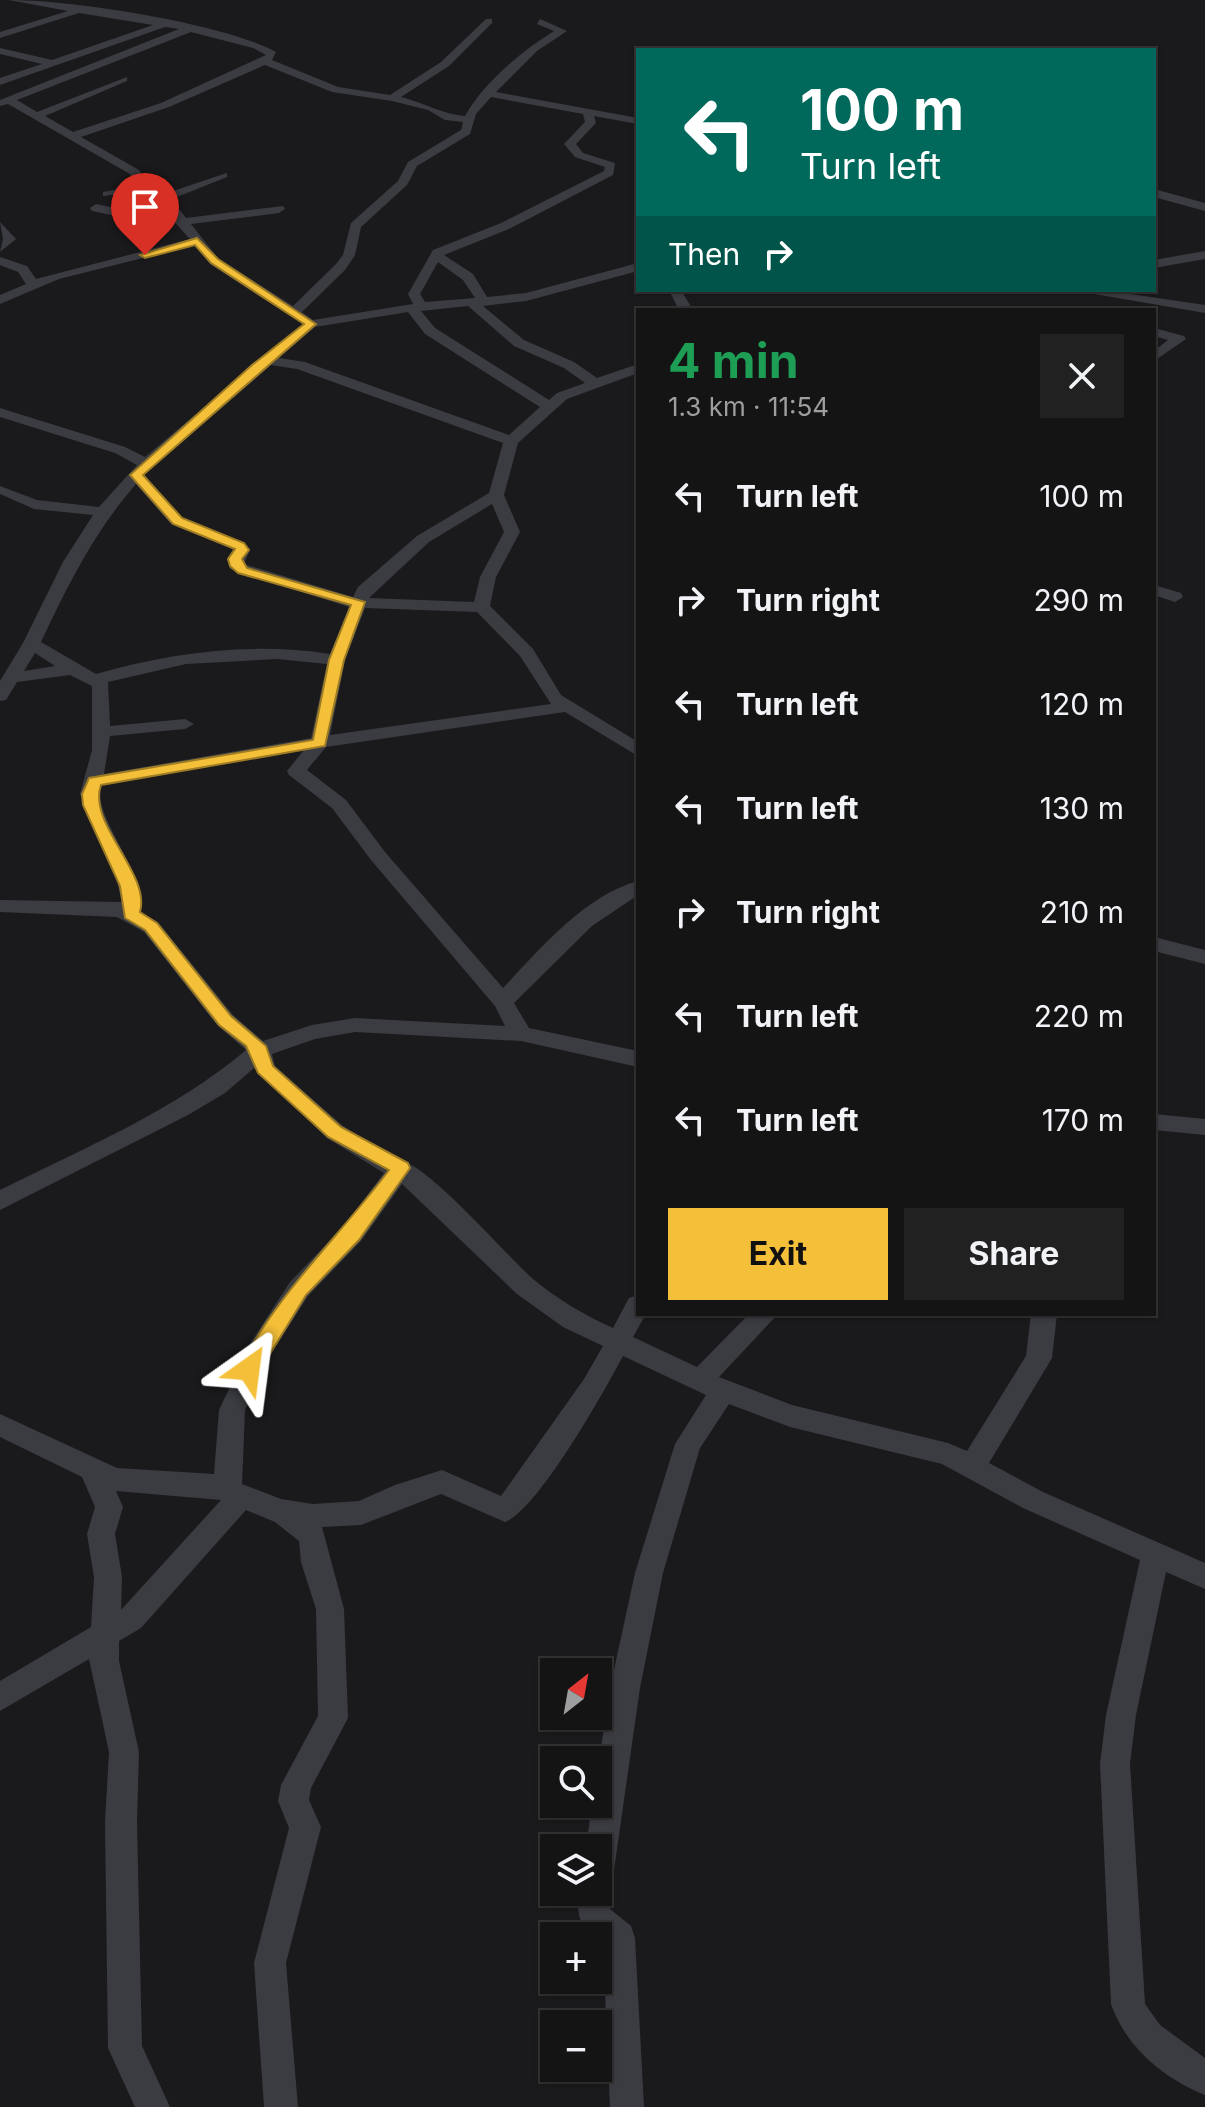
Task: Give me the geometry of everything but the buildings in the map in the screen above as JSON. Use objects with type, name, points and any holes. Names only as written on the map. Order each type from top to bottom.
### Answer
[{"type":"street","points":[[14,0],[190,28],[264,48],[272,54],[265,61],[165,105],[69,137]]},
{"type":"street","points":[[0,35],[80,11]]},
{"type":"street","points":[[392,98],[445,64],[489,21]]},
{"type":"street","points":[[294,312],[341,267],[349,255],[355,226],[403,183],[416,160],[466,132],[470,119],[527,54],[562,31],[540,22]]},
{"type":"street","points":[[0,82],[164,24]]},
{"type":"street","points":[[5,99],[190,28]]},
{"type":"street","points":[[0,51],[53,63]]},
{"type":"street","points":[[265,61],[336,90],[392,98],[432,108],[444,117],[470,119]]},
{"type":"street","points":[[38,115],[123,79]]},
{"type":"street","points":[[490,94],[636,121]]},
{"type":"street","points":[[5,99],[130,169],[139,177],[142,188],[153,202],[175,212],[214,261],[311,324]]},
{"type":"street","points":[[548,406],[430,331],[416,308],[414,294],[436,255],[505,226],[609,173],[611,165],[579,155],[570,144],[591,123],[587,111]]},
{"type":"street","points":[[153,202],[223,175]]},
{"type":"street","points":[[107,194],[142,188]]},
{"type":"street","points":[[1156,194],[1205,207]]},
{"type":"street","points":[[96,208],[130,215],[167,209]]},
{"type":"street","points":[[182,222],[279,209]]},
{"type":"street","points":[[0,226],[10,239],[0,248]]},
{"type":"street","points":[[0,300],[33,284],[197,241]]},
{"type":"street","points":[[436,255],[468,277],[478,302],[519,343],[569,365],[594,383]]},
{"type":"street","points":[[1156,264],[1205,255]]},
{"type":"street","points":[[0,261],[23,269],[33,284]]},
{"type":"street","points":[[0,696],[7,679],[32,643],[71,562],[103,512],[141,469],[265,360],[311,324],[342,316],[526,297],[636,268]]},
{"type":"street","points":[[1085,292],[1205,309]]},
{"type":"street","points":[[1156,333],[1179,339],[1156,356]]},
{"type":"street","points":[[265,360],[300,365],[511,441]]},
{"type":"street","points":[[482,607],[482,592],[489,569],[512,532],[496,495],[511,441],[548,406],[594,383],[636,369]]},
{"type":"street","points":[[0,412],[120,450],[141,469],[177,521],[239,546],[242,550],[235,559],[236,566],[243,570],[358,602],[482,607],[527,653],[545,687],[565,707],[636,749]]},
{"type":"street","points":[[3,490],[34,504],[103,512]]},
{"type":"street","points":[[296,771],[319,743],[336,660],[364,590],[423,539],[496,495]]},
{"type":"street","points":[[1156,591],[1175,597]]},
{"type":"street","points":[[32,643],[73,669],[98,679],[151,665],[251,654],[308,655],[336,660]]},
{"type":"street","points":[[7,679],[73,669]]},
{"type":"street","points":[[98,679],[104,703],[101,750],[89,794],[91,805],[128,886],[134,905],[131,914]]},
{"type":"street","points":[[94,781],[274,749],[565,707]]},
{"type":"street","points":[[100,732],[185,724]]},
{"type":"street","points":[[274,749],[291,758],[296,771],[339,804],[378,856],[503,1002],[521,1034]]},
{"type":"street","points":[[503,1002],[548,955],[595,914],[636,888]]},
{"type":"street","points":[[0,906],[91,907],[131,914],[151,927],[225,1020],[260,1050],[265,1069],[319,1119],[359,1147],[401,1168],[447,1207],[552,1308],[712,1386],[790,1416],[948,1454],[1033,1500],[1205,1576]]},
{"type":"street","points":[[1156,945],[1205,957]]},
{"type":"street","points":[[0,1201],[180,1109],[217,1087],[260,1050],[312,1032],[355,1025],[521,1034],[636,1059]]},
{"type":"street","points":[[1156,1122],[1205,1127]]},
{"type":"street","points":[[0,1697],[140,1609],[235,1493],[228,1434],[232,1410],[260,1349],[299,1289],[352,1234],[401,1168]]},
{"type":"street","points":[[279,1511],[313,1516],[353,1514],[442,1482],[505,1510],[545,1460],[620,1342],[636,1309]]},
{"type":"street","points":[[603,1834],[625,1688],[640,1628],[649,1573],[688,1444],[712,1386],[764,1316]]},
{"type":"street","points":[[972,1466],[1039,1358],[1044,1316]]},
{"type":"street","points":[[0,1425],[49,1445],[114,1479],[199,1483],[235,1493],[279,1511],[312,1535],[315,1562],[328,1598],[333,1718],[296,1785],[293,1801],[305,1827],[270,1963],[281,2107]]},
{"type":"street","points":[[93,1470],[109,1507],[101,1534],[108,1577],[104,1661],[124,1752],[121,1822],[125,2048],[153,2107]]},
{"type":"street","points":[[1155,1556],[1121,1715],[1115,1764],[1128,2004],[1135,2022],[1146,2035],[1205,2078]]},
{"type":"street","points":[[594,1906],[594,1916],[619,1938],[627,2107]]},
{"type":"route","points":[[145,255],[197,241],[214,261],[311,324],[256,367],[136,475],[177,521],[235,542],[242,550],[235,559],[236,566],[281,583],[347,602],[358,602],[336,660],[319,743],[257,751],[94,781],[89,794],[103,832],[122,868],[134,905],[131,914],[151,927],[225,1020],[260,1050],[265,1069],[335,1132],[401,1168],[352,1234],[299,1289],[249,1369]]}]
